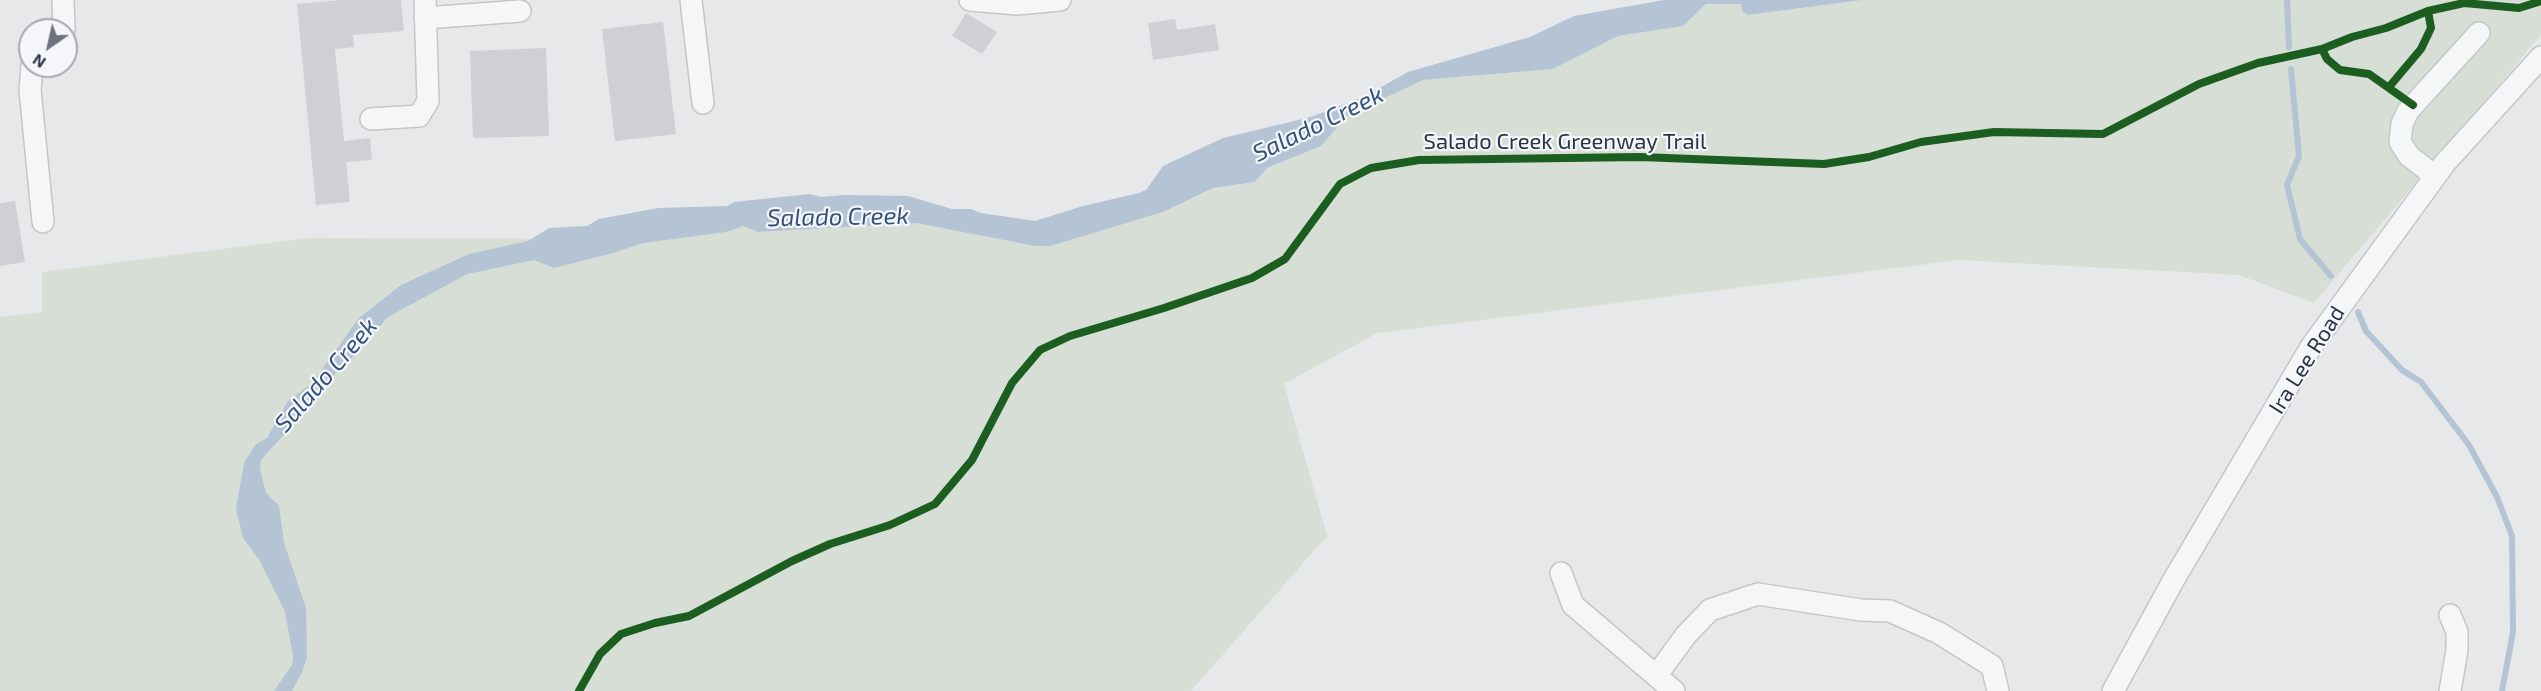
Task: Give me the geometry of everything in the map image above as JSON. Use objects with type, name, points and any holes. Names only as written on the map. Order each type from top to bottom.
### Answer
[{"type":"street","points":[[63,0],[64,18]]},
{"type":"street","points":[[691,0],[703,103]]},
{"type":"street","points":[[970,0],[1017,4],[1060,0]]},
{"type":"street","points":[[371,119],[419,116],[428,101],[425,9],[520,11]]},
{"type":"street","points":[[2435,176],[2409,156],[2400,142],[2402,124],[2408,111],[2479,33]]},
{"type":"street","name":"Ira Lee Road","points":[[2113,691],[2173,581],[2311,347],[2435,176],[2541,57]]},
{"type":"street","points":[[31,78],[30,90],[43,222]]},
{"type":"street","points":[[1561,573],[1573,605],[1674,691]]},
{"type":"street","points":[[1656,676],[1686,635],[1710,610],[1758,594],[1861,610],[1890,611],[1939,633],[1992,666],[1998,691]]},
{"type":"street","points":[[2450,615],[2457,632],[2457,650],[2450,691]]},
{"type":"shaded area","points":[[1862,0],[2541,0],[2541,35],[2314,303],[2239,275],[1959,260],[1377,333],[1284,384],[1327,536],[1191,691],[0,691],[0,317],[42,312],[42,272],[309,238],[591,239],[726,232],[743,226],[759,232],[916,223],[1035,246],[1163,212],[1213,188],[1255,182],[1267,168],[1321,146],[1347,116],[1423,80],[1553,69],[1618,36],[1683,26],[1706,4],[1741,4],[1748,15]]},
{"type":"water","name":"Salado Creek","points":[[1664,0],[1862,0],[1748,15],[1742,11],[1741,4],[1706,4],[1683,26],[1618,36],[1553,69],[1423,80],[1347,116],[1321,146],[1267,168],[1255,182],[1213,188],[1163,212],[1050,246],[1035,246],[916,223],[758,232],[743,226],[726,232],[643,243],[554,268],[534,260],[467,274],[388,317],[349,361],[342,365],[315,400],[261,460],[260,469],[266,493],[279,506],[284,543],[306,608],[307,658],[302,672],[292,691],[274,691],[292,665],[293,656],[285,612],[260,561],[243,538],[236,509],[244,463],[256,444],[267,438],[288,401],[312,383],[359,318],[401,285],[469,254],[528,241],[549,228],[587,226],[599,219],[658,208],[727,206],[734,202],[810,194],[821,197],[908,196],[952,209],[971,209],[981,213],[1035,221],[1083,206],[1139,193],[1146,190],[1163,166],[1223,138],[1311,117],[1363,97],[1408,72],[1530,37],[1574,16]]},
{"type":"building","points":[[342,0],[401,0],[404,31],[353,35],[354,47],[335,49],[344,141],[370,138],[372,160],[346,162],[350,202],[316,205],[297,4]]},
{"type":"building","points":[[966,13],[997,32],[982,54],[952,36]]},
{"type":"building","points":[[1175,19],[1177,30],[1215,24],[1219,50],[1153,60],[1148,23]]},
{"type":"building","points":[[663,22],[676,134],[615,141],[602,29]]},
{"type":"building","points":[[546,48],[549,136],[473,138],[470,51]]},
{"type":"building","points":[[15,201],[25,262],[0,266],[0,203]]},
{"type":"waterway","points":[[2287,0],[2289,47]]},
{"type":"waterway","points":[[2291,69],[2299,156],[2287,185],[2300,239],[2331,276]]},
{"type":"waterway","points":[[2358,312],[2366,331],[2402,370],[2421,382],[2469,445],[2497,497],[2512,536],[2513,632],[2502,691]]},
{"type":"cycle path","name":"Salado Creek Greenway Trail","points":[[579,691],[600,654],[621,634],[655,623],[689,616],[792,561],[830,544],[890,525],[935,504],[972,460],[1012,383],[1040,350],[1070,336],[1164,308],[1252,278],[1285,259],[1340,184],[1371,168],[1419,160],[1640,157],[1824,164],[1869,157],[1921,142],[1994,132],[2103,134],[2199,84],[2258,63],[2322,49],[2352,37],[2386,28],[2428,11],[2464,3],[2519,8],[2541,1]]},
{"type":"cycle path","points":[[2389,87],[2421,49],[2431,28],[2428,11]]},
{"type":"cycle path","points":[[2322,49],[2327,59],[2340,70],[2369,74],[2413,105]]}]
